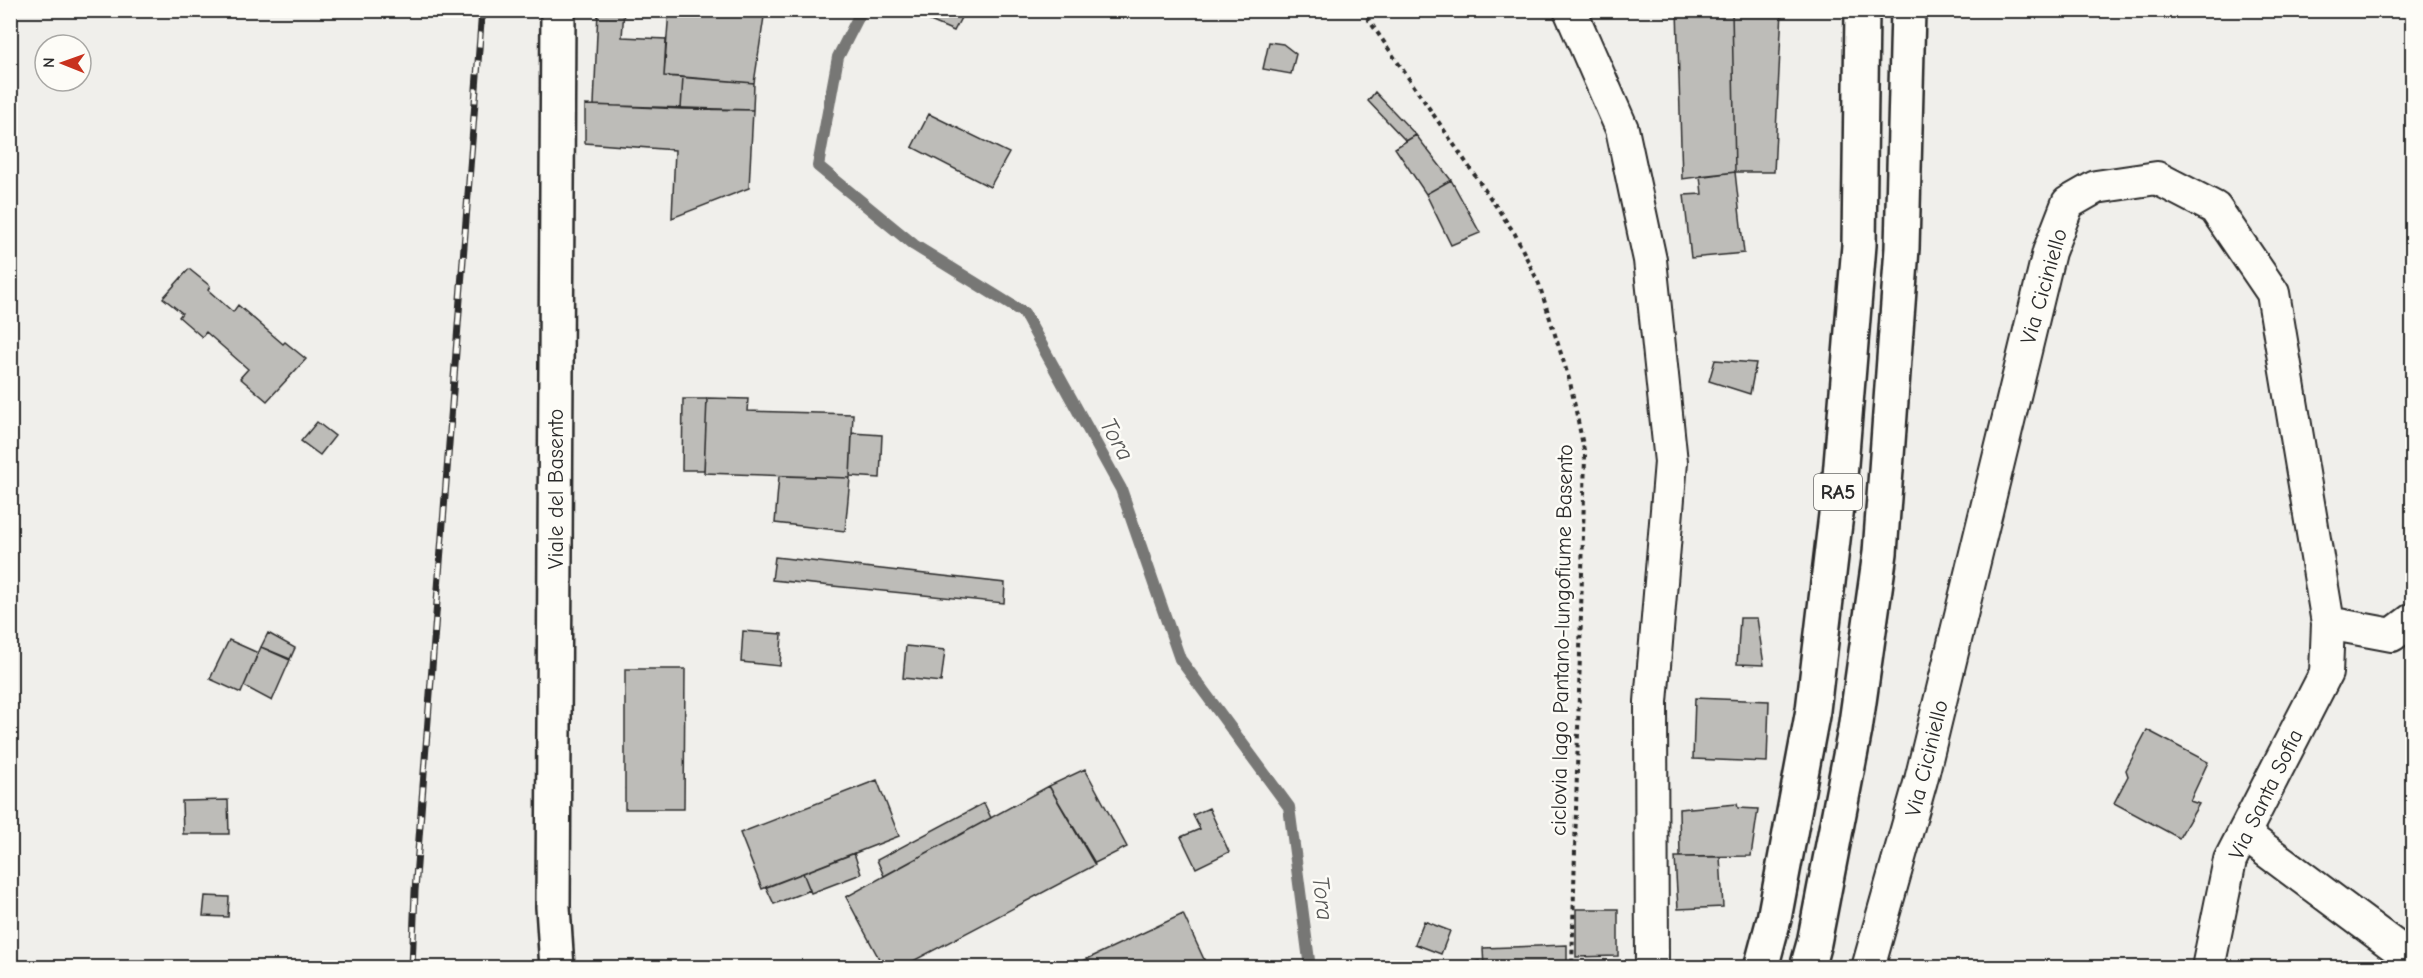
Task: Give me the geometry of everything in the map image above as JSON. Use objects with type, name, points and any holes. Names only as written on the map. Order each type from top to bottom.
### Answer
[{"type":"main road","name":"Viale del Basento","points":[[557,968],[553,895],[558,10]]},
{"type":"main road","name":"RA5","points":[[1761,968],[1774,919],[1813,710],[1839,489],[1858,245],[1862,10]]},
{"type":"main road","name":"RA5","points":[[1807,968],[1814,943],[1855,730],[1880,553],[1902,248],[1908,10]]},
{"type":"street","points":[[1570,10],[1622,129],[1650,260],[1671,462],[1650,702],[1652,968]]},
{"type":"street","name":"Via Ciciniello","points":[[1868,968],[1921,780],[2049,252],[2068,203],[2097,187],[2157,178],[2215,208],[2273,292],[2328,624]]},
{"type":"street","points":[[2328,624],[2392,635],[2412,620]]},
{"type":"street","name":"Via Santa Sofia","points":[[2208,968],[2230,860],[2326,673],[2328,624]]},
{"type":"street","points":[[2244,834],[2412,958]]},
{"type":"path","name":"ciclovia lago Pantano-lungofiume Basento","points":[[1362,10],[1515,234],[1539,284],[1570,382],[1585,455],[1572,968]]},
{"type":"building","points":[[598,10],[624,10],[622,37],[666,39],[664,76],[683,77],[681,109],[594,105]]},
{"type":"building","points":[[669,10],[765,10],[754,83],[664,76]]},
{"type":"building","points":[[904,10],[965,10],[954,31]]},
{"type":"building","points":[[1471,10],[1495,10],[1495,13],[1472,18]]},
{"type":"building","points":[[1677,10],[1732,10],[1735,172],[1682,179]]},
{"type":"building","points":[[1732,10],[1782,10],[1774,172],[1735,172]]},
{"type":"building","points":[[1269,42],[1283,44],[1296,54],[1291,74],[1263,69]]},
{"type":"building","points":[[683,77],[754,83],[753,110],[681,109]]},
{"type":"building","points":[[1375,92],[1416,135],[1406,141],[1368,101]]},
{"type":"building","points":[[585,105],[753,110],[749,188],[672,218],[675,150],[585,143]]},
{"type":"building","points":[[929,114],[1009,153],[990,187],[912,147]]},
{"type":"building","points":[[1416,135],[1451,180],[1426,194],[1395,148]]},
{"type":"building","points":[[1735,172],[1744,253],[1691,258],[1684,195],[1702,194],[1700,176]]},
{"type":"building","points":[[1451,180],[1480,233],[1451,245],[1426,194]]},
{"type":"building","points":[[189,269],[210,286],[208,290],[233,312],[238,305],[283,344],[285,342],[306,359],[267,401],[240,378],[248,369],[206,332],[202,337],[179,317],[182,313],[163,298]]},
{"type":"building","points":[[1715,360],[1756,363],[1750,394],[1709,381]]},
{"type":"building","points":[[707,398],[748,399],[747,411],[853,414],[850,478],[704,473]]},
{"type":"building","points":[[683,399],[707,399],[704,470],[682,470]]},
{"type":"building","points":[[317,422],[335,436],[320,455],[301,441]]},
{"type":"building","points":[[852,433],[882,435],[880,478],[850,476]]},
{"type":"building","points":[[779,476],[850,478],[845,531],[775,523]]},
{"type":"building","points":[[775,557],[1005,583],[1004,603],[772,580]]},
{"type":"building","points":[[1740,618],[1757,618],[1764,665],[1737,664]]},
{"type":"building","points":[[743,631],[782,634],[780,666],[741,662]]},
{"type":"building","points":[[268,633],[295,648],[290,659],[261,647]]},
{"type":"building","points":[[229,640],[258,653],[241,693],[210,679]]},
{"type":"building","points":[[906,646],[945,650],[941,682],[903,678]]},
{"type":"building","points":[[261,647],[290,660],[272,701],[244,686]]},
{"type":"building","points":[[625,669],[685,669],[684,809],[625,809]]},
{"type":"building","points":[[1695,698],[1769,701],[1767,762],[1693,759]]},
{"type":"building","points":[[2147,730],[2208,762],[2190,801],[2199,804],[2179,838],[2114,803],[2128,776],[2126,770]]},
{"type":"building","points":[[1085,769],[1127,847],[1095,863],[1049,786]]},
{"type":"building","points":[[877,780],[899,836],[762,889],[740,833]]},
{"type":"building","points":[[1049,786],[1095,865],[900,968],[884,968],[846,897]]},
{"type":"building","points":[[228,800],[229,834],[183,834],[182,801]]},
{"type":"building","points":[[984,803],[991,818],[884,876],[877,860]]},
{"type":"building","points":[[1737,804],[1738,808],[1758,809],[1751,856],[1680,857],[1679,809]]},
{"type":"building","points":[[1209,808],[1229,852],[1196,868],[1181,837],[1200,829],[1193,815]]},
{"type":"building","points":[[854,853],[861,874],[811,893],[803,873]]},
{"type":"building","points":[[1675,857],[1720,857],[1723,907],[1678,909]]},
{"type":"building","points":[[803,873],[810,890],[774,904],[766,887]]},
{"type":"building","points":[[205,896],[229,897],[228,917],[203,916]]},
{"type":"building","points":[[1576,909],[1618,909],[1618,956],[1576,957]]},
{"type":"building","points":[[1183,914],[1208,968],[1068,968]]},
{"type":"building","points":[[1424,921],[1450,931],[1441,954],[1415,944]]},
{"type":"building","points":[[1567,945],[1567,968],[1484,968],[1483,948]]},
{"type":"building","points":[[1479,961],[1479,968],[1438,968]]},
{"type":"waterway","name":"Tora","points":[[862,10],[838,57],[818,166],[914,245],[1024,313],[1121,489],[1180,659],[1289,807],[1310,968]]},
{"type":"railway","points":[[412,968],[415,891],[482,10]]}]
